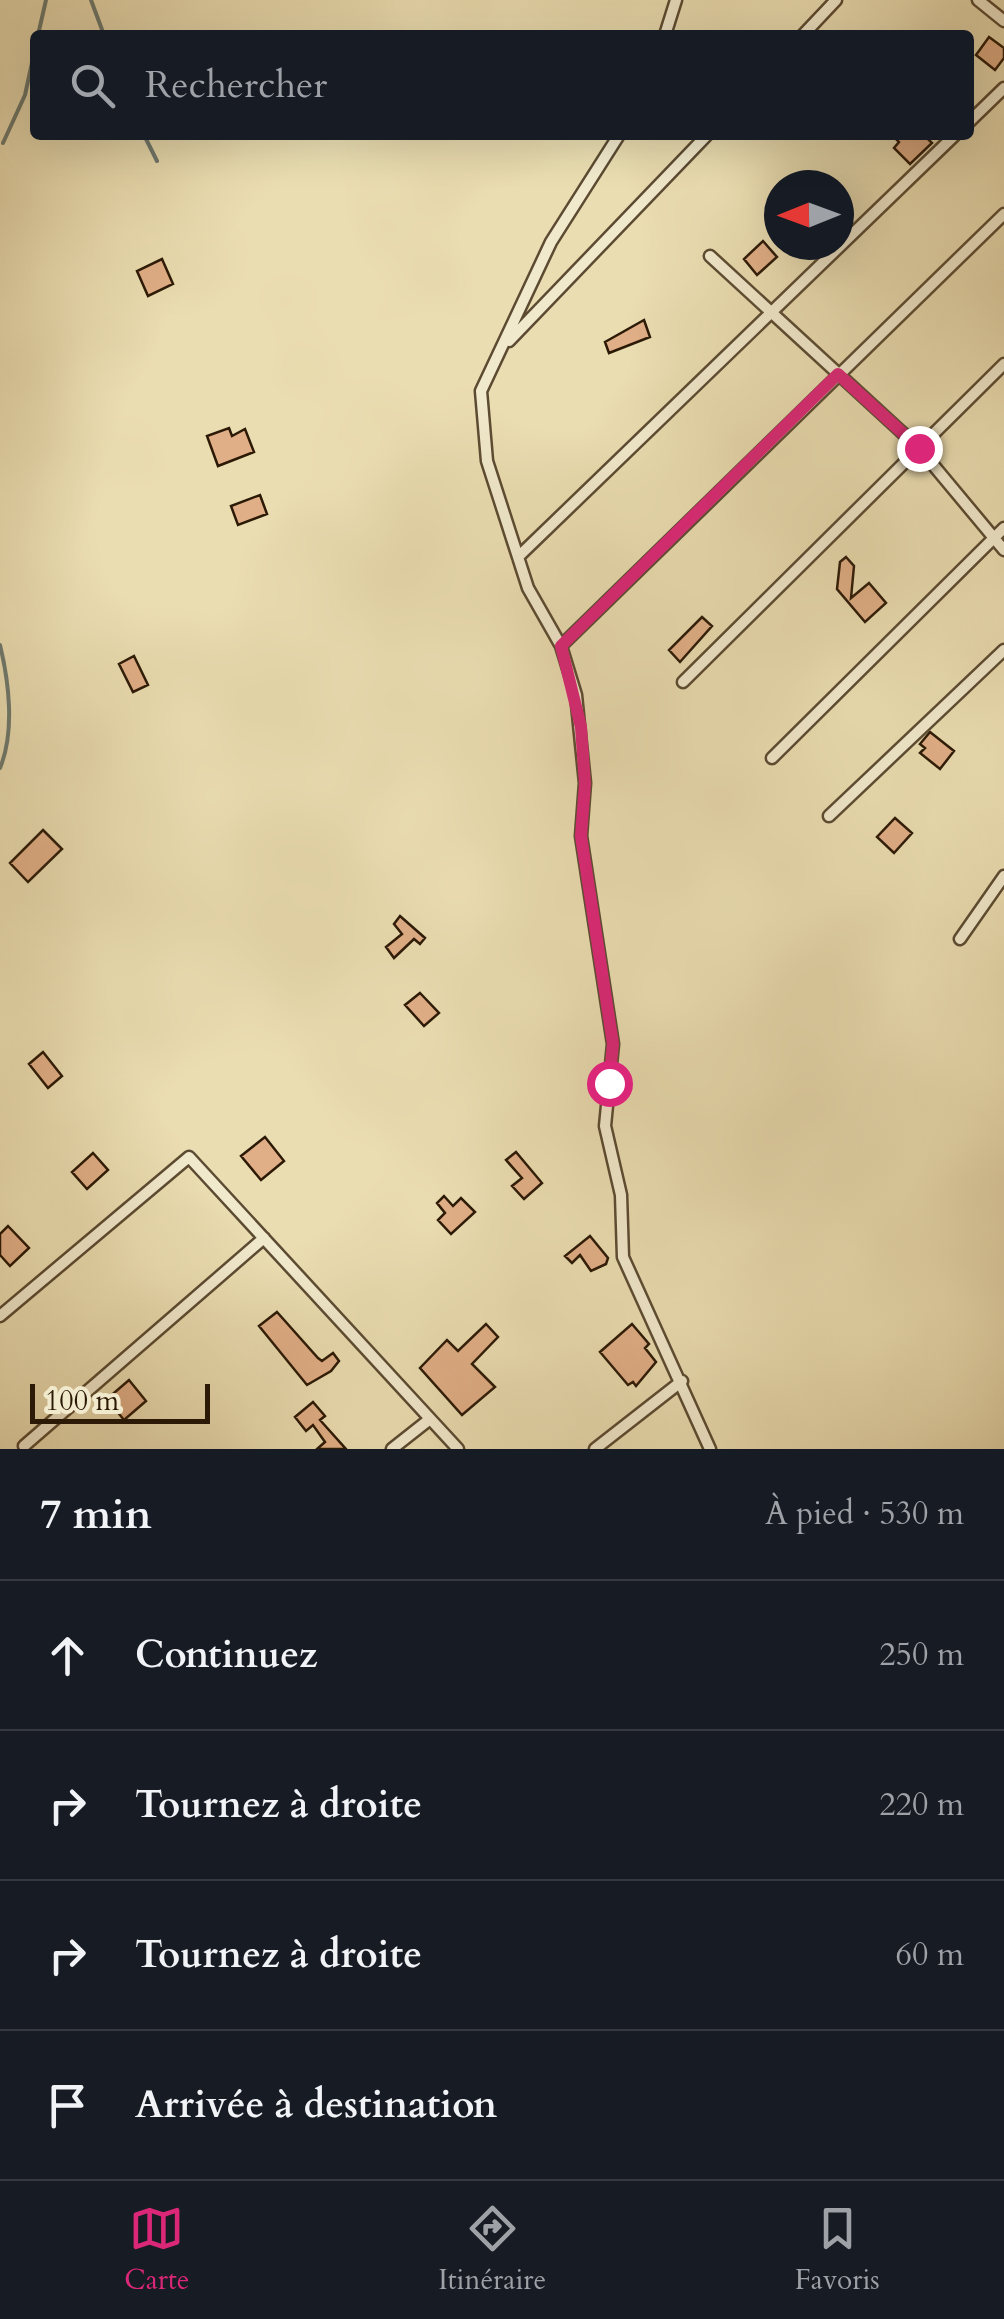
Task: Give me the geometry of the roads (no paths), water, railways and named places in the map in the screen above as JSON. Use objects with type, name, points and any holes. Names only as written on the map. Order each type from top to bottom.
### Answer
[{"type":"street","points":[[667,30],[676,0]]},
{"type":"street","points":[[808,30],[836,0]]},
{"type":"street","points":[[978,0],[1004,21]]},
{"type":"street","points":[[974,117],[1004,88]]},
{"type":"street","points":[[616,140],[551,242],[481,391],[487,461],[528,588],[561,646],[581,727],[585,784],[581,836],[613,1044],[605,1126],[621,1195],[623,1257],[710,1449]]},
{"type":"street","points":[[498,352],[702,140]]},
{"type":"street","points":[[518,556],[950,140]]},
{"type":"street","points":[[561,646],[1004,214]]},
{"type":"street","points":[[710,256],[919,448],[1004,550]]},
{"type":"street","points":[[683,682],[1004,364]]},
{"type":"street","points":[[772,758],[1004,528]]},
{"type":"street","points":[[829,816],[1004,650]]},
{"type":"street","points":[[960,939],[1004,876]]},
{"type":"street","points":[[0,1316],[189,1157],[458,1449]]},
{"type":"street","points":[[24,1446],[264,1238]]},
{"type":"street","points":[[594,1449],[682,1381]]},
{"type":"street","points":[[392,1449],[430,1418]]},
{"type":"waterway","points":[[39,30],[46,0]]},
{"type":"waterway","points":[[91,0],[102,30]]},
{"type":"waterway","points":[[3,143],[25,95],[30,72]]},
{"type":"waterway","points":[[146,140],[157,161]]},
{"type":"waterway","points":[[0,645],[9,707],[8,739],[0,768]]}]
